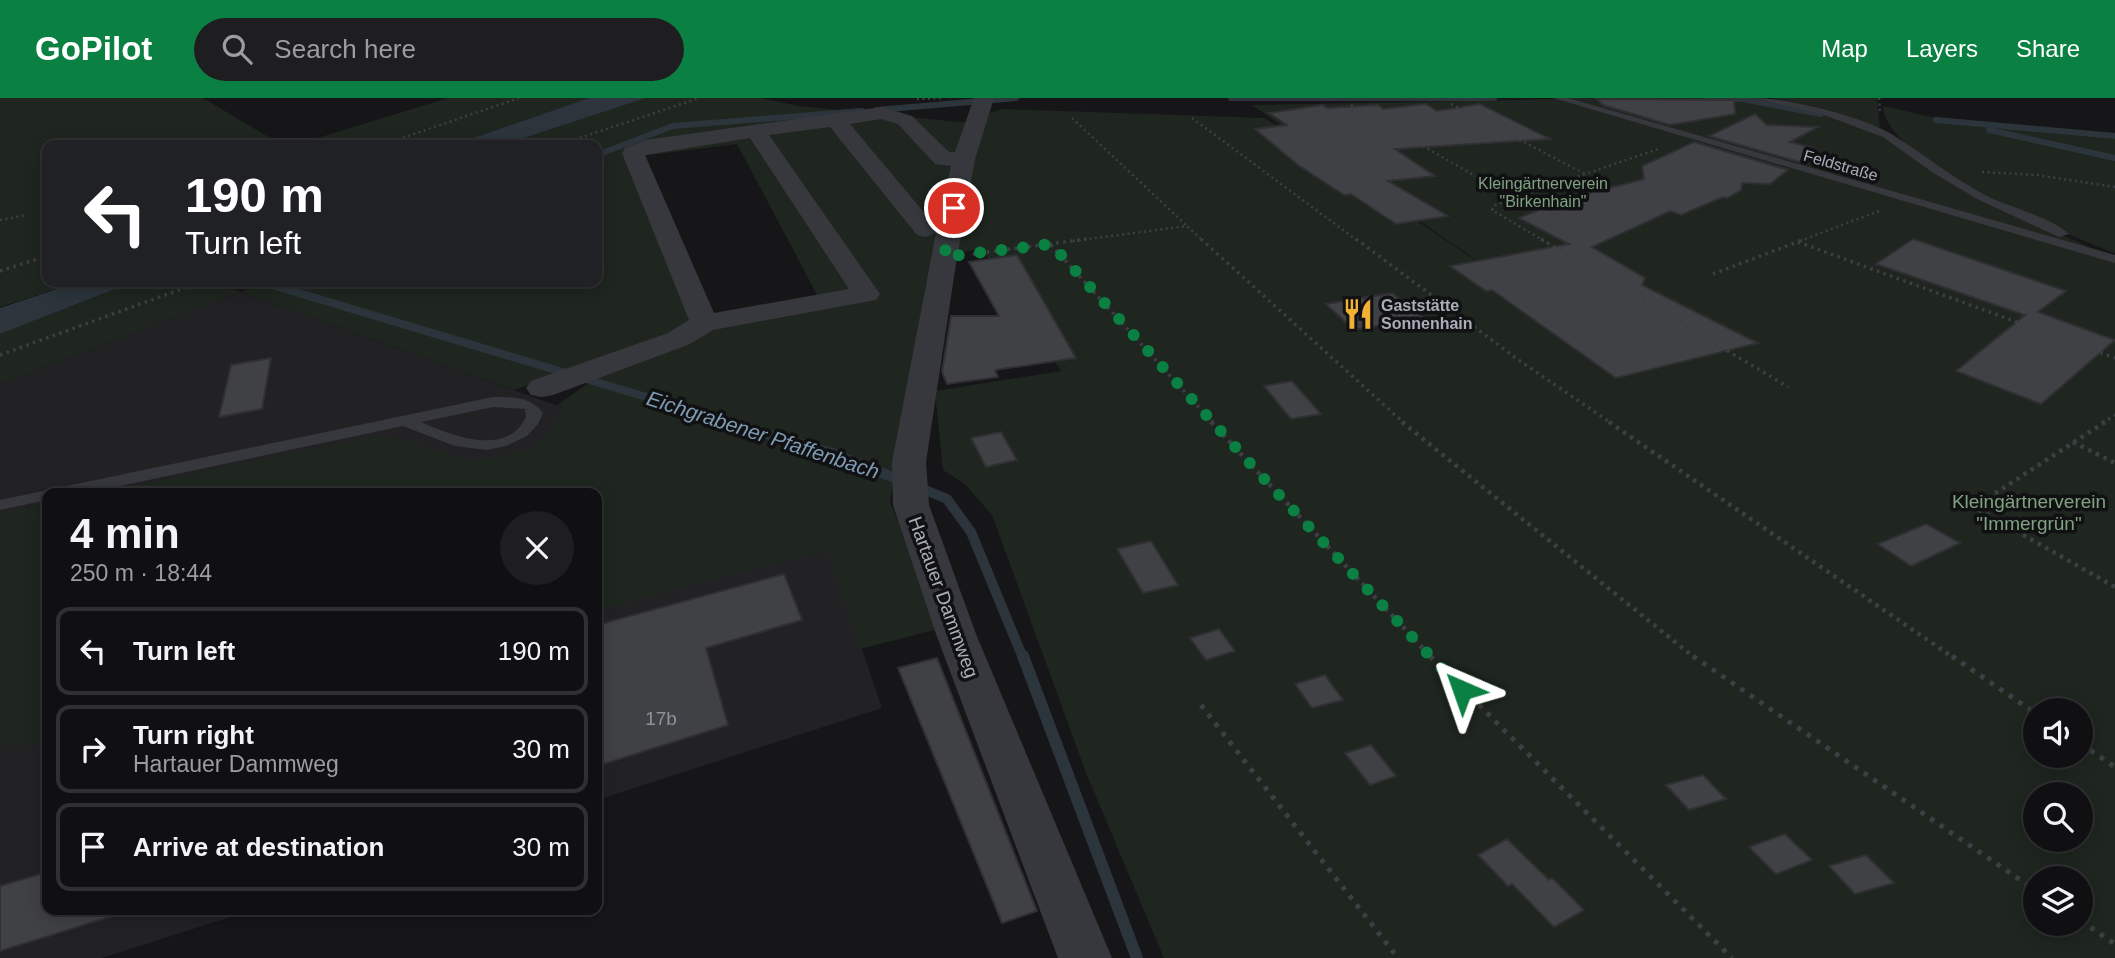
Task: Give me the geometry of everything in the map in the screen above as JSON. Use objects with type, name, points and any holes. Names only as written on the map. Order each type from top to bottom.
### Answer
[{"type":"street","name":"Hartauer Dammweg","points":[[983,101],[964,159],[944,257],[910,484],[956,634],[1085,958]]},
{"type":"street","points":[[704,323],[632,153],[645,147],[754,129],[882,113],[905,120],[943,159],[964,159]]},
{"type":"street","points":[[834,118],[926,230]]},
{"type":"street","points":[[542,388],[678,339],[704,323],[866,294],[754,129]]},
{"type":"lane","name":"Feldstraße","points":[[1558,98],[1690,138],[2115,257]]},
{"type":"lane","points":[[1760,98],[1827,113],[1887,135],[1936,170],[1983,198],[2115,257]]},
{"type":"lane","points":[[84,488],[493,402],[516,402],[530,406],[535,413],[534,421],[525,431],[499,443],[484,446],[453,441],[408,422]]},
{"type":"lane","points":[[0,505],[42,496]]},
{"type":"path","points":[[397,140],[519,98]]},
{"type":"path","points":[[574,140],[699,98]]},
{"type":"path","points":[[1451,104],[1585,174]]},
{"type":"path","points":[[1351,105],[1515,198]]},
{"type":"path","points":[[1072,118],[1293,326],[1424,441],[1703,664],[2023,882]]},
{"type":"path","points":[[1192,118],[1520,361],[2023,705]]},
{"type":"path","points":[[1690,138],[1515,198],[1492,207],[1493,213],[1788,387]]},
{"type":"path","points":[[1936,170],[2037,175],[2115,187]]},
{"type":"path","points":[[1713,274],[1908,200]]},
{"type":"path","points":[[0,220],[26,215]]},
{"type":"path","points":[[944,257],[1187,226]]},
{"type":"path","points":[[1797,242],[2115,358]]},
{"type":"path","points":[[1051,244],[1266,481],[1480,709],[1732,958]]},
{"type":"path","points":[[0,271],[42,258]]},
{"type":"path","points":[[0,355],[187,287]]},
{"type":"path","points":[[2115,415],[1974,507],[2115,587]]},
{"type":"path","points":[[2073,442],[2115,463]]},
{"type":"path","points":[[1201,705],[1398,958]]},
{"type":"path","points":[[2093,752],[2115,767]]},
{"type":"path","points":[[2093,929],[2115,944]]},
{"type":"shaded area","points":[[589,98],[646,98],[518,140],[467,140]]},
{"type":"shaded area","points":[[63,287],[120,287],[0,334],[0,308]]},
{"type":"shaded area","points":[[241,292],[811,497],[882,708],[602,798],[602,488],[42,488],[42,915],[236,915],[102,958],[0,958],[0,384]]},
{"type":"green space","points":[[0,98],[203,98],[274,140],[42,140],[42,287],[62,287],[0,307]]},
{"type":"green space","points":[[448,98],[589,98],[467,140],[311,140]]},
{"type":"green space","points":[[646,98],[761,98],[799,106],[969,123],[925,288],[890,502],[943,628],[860,649],[827,549],[602,610],[602,488],[124,488],[365,438],[396,438],[470,460],[498,457],[537,446],[565,409],[557,405],[605,372],[716,325],[823,306],[737,144],[627,158],[691,322],[679,330],[514,390],[241,292],[252,287],[602,287],[602,140],[518,140]]},
{"type":"green space","points":[[1562,98],[1756,98],[1828,115],[1883,135],[1974,196],[2112,257]]},
{"type":"green space","points":[[1771,98],[1877,98],[1880,130],[1829,111]]},
{"type":"green space","points":[[1558,99],[2115,261],[2115,958],[1164,958],[1086,773],[992,515],[966,485],[943,470],[935,391],[1061,371],[982,249],[952,253],[973,158],[987,114],[1002,109],[1265,118],[1518,289],[1252,105]]},
{"type":"green space","points":[[1883,106],[1963,124],[2115,138],[2115,253],[2020,213],[1944,173],[1913,151],[1892,128]]},
{"type":"green space","points":[[120,287],[226,287],[241,292],[0,384],[0,334]]},
{"type":"green space","points":[[42,505],[42,745],[0,745],[0,514]]},
{"type":"building","points":[[1597,99],[1734,100],[1735,114],[1670,125],[1603,105]]},
{"type":"building","points":[[1426,104],[1437,111],[1480,104],[1550,139],[1395,149],[1435,176],[1388,181],[1448,216],[1396,224],[1351,194],[1344,195],[1298,165],[1255,129],[1287,125],[1269,113],[1323,105],[1327,108],[1378,105],[1383,109]]},
{"type":"building","points":[[1755,114],[1767,125],[1818,127],[1790,142],[1816,149],[1799,162],[1709,136]]},
{"type":"building","points":[[1694,142],[1788,170],[1770,184],[1742,183],[1741,190],[1727,198],[1723,197],[1681,215],[1670,211],[1592,247],[1645,278],[1642,285],[1758,343],[1616,378],[1492,290],[1486,291],[1450,266],[1569,244],[1519,218],[1570,198],[1644,179],[1642,166]]},
{"type":"building","points":[[1913,239],[2066,291],[2038,312],[2115,340],[2041,404],[1956,371],[2025,315],[1876,264]]},
{"type":"building","points":[[1017,255],[1076,358],[995,370],[998,377],[947,384],[942,372],[951,316],[999,316],[969,262]]},
{"type":"building","name":"Gaststätte Sonnenhain","points":[[1392,293],[1423,318],[1354,330],[1326,304]]},
{"type":"building","points":[[271,358],[262,409],[219,417],[231,365]]},
{"type":"building","points":[[1292,381],[1321,414],[1291,419],[1264,386]]},
{"type":"building","points":[[1001,432],[1017,460],[986,467],[971,438]]},
{"type":"building","points":[[1926,524],[1960,543],[1911,566],[1878,544]]},
{"type":"building","points":[[1151,541],[1178,585],[1143,593],[1117,549]]},
{"type":"building","points":[[784,574],[802,620],[706,648],[728,725],[602,764],[602,624]]},
{"type":"building","points":[[1219,629],[1235,651],[1206,660],[1190,638]]},
{"type":"building","points":[[937,658],[1037,911],[1002,923],[898,668]]},
{"type":"building","points":[[1325,675],[1343,700],[1312,708],[1295,684]]},
{"type":"building","points":[[1371,745],[1396,776],[1370,785],[1345,753]]},
{"type":"building","points":[[1703,775],[1726,799],[1689,810],[1666,785]]},
{"type":"building","points":[[1785,834],[1812,860],[1776,874],[1749,847]]},
{"type":"building","points":[[1507,839],[1584,910],[1554,927],[1512,884],[1508,886],[1478,855]]},
{"type":"building","points":[[1866,855],[1894,883],[1855,894],[1829,866]]},
{"type":"building","points":[[42,873],[42,915],[113,916],[0,951],[0,886]]},
{"type":"waterway","points":[[877,110],[1016,98]]},
{"type":"waterway","points":[[1231,98],[1494,98]]},
{"type":"waterway","points":[[1707,98],[1742,99],[1821,114]]},
{"type":"waterway","points":[[602,153],[673,126],[862,111]]},
{"type":"waterway","points":[[1936,120],[2115,136]]},
{"type":"waterway","points":[[1989,130],[2115,158]]},
{"type":"waterway","name":"Eichgrabener Pfaffenbach","points":[[279,287],[733,423]]},
{"type":"waterway","name":"Eichgrabener Pfaffenbach","points":[[727,422],[832,453],[902,481]]},
{"type":"waterway","name":"Eichgrabener Pfaffenbach","points":[[916,486],[947,499],[971,532],[1023,658]]},
{"type":"waterway","name":"Eichgrabener Pfaffenbach","points":[[1023,656],[1137,958]]},
{"type":"place","name":"Gaststätte Sonnenhain","points":[[1358,314]]},
{"type":"route","points":[[954,208],[944,257],[1051,244],[1266,481],[1462,690]]},
{"type":"park label","name":"Kleingärtnerverein \"Birkenhain\"","points":[[1543,192]]},
{"type":"park label","name":"Kleingärtnerverein \"Immergrün\"","points":[[2029,512]]}]
